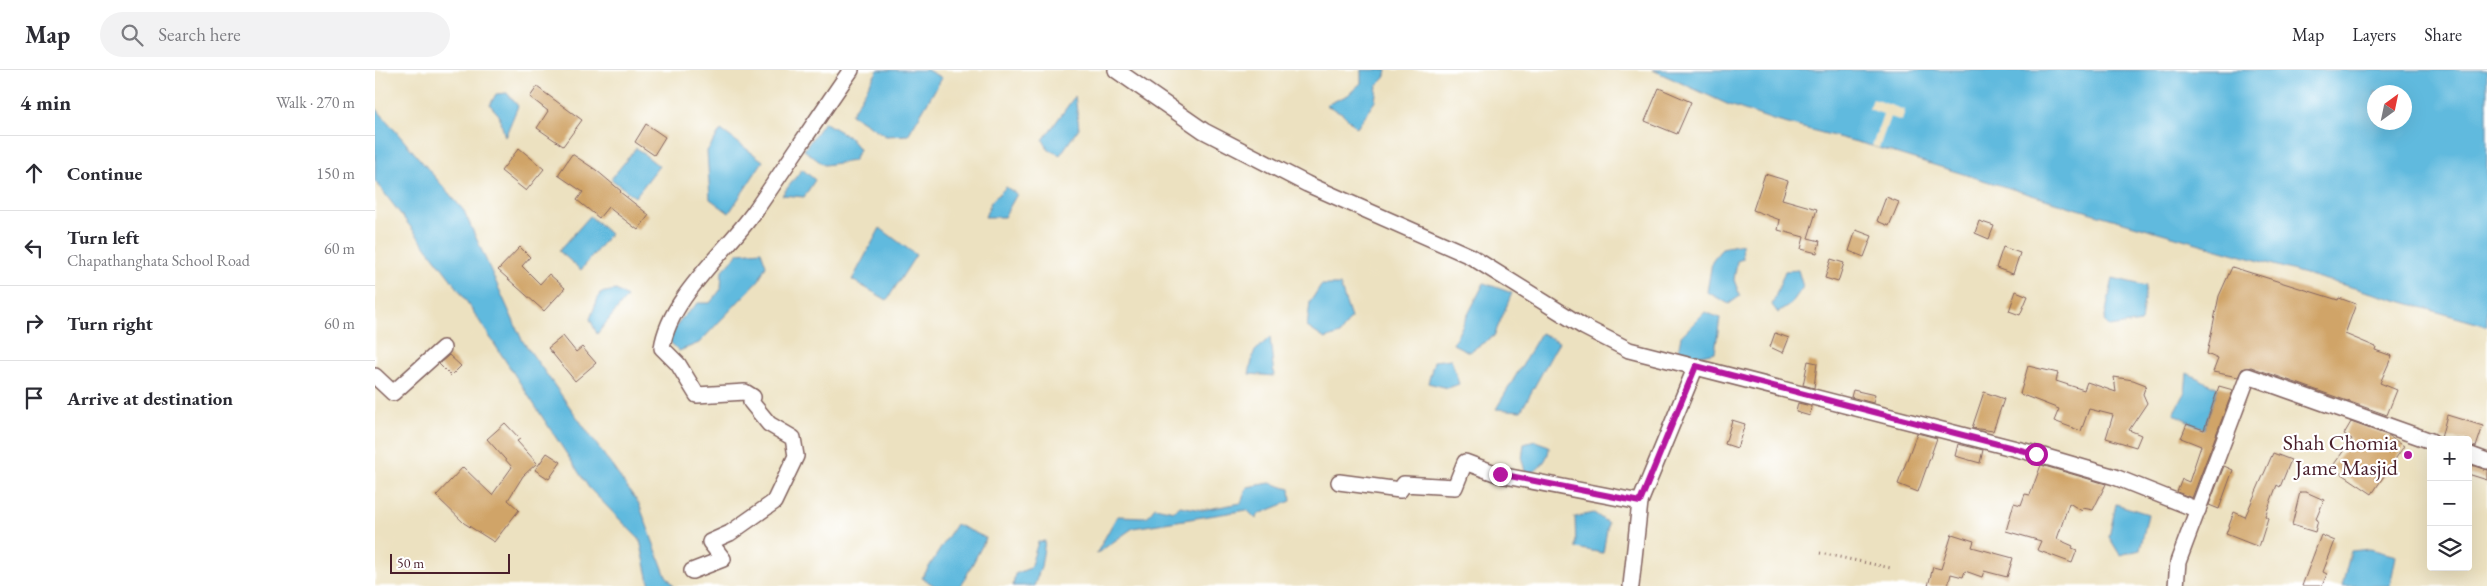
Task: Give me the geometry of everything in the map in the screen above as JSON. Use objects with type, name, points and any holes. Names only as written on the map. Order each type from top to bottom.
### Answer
[{"type":"street","points":[[692,571],[723,559],[710,542],[730,533],[774,502],[796,456],[793,438],[769,424],[751,402],[753,397],[745,392],[697,394],[678,364],[662,348],[664,331],[674,312],[754,213],[851,70]]},
{"type":"street","points":[[1116,70],[1204,131],[1307,184],[1470,256],[1584,326],[1629,350],[2045,457],[2115,477],[2198,510]]},
{"type":"street","points":[[375,376],[393,392],[443,348]]},
{"type":"street","points":[[1631,586],[1640,502],[1696,366]]},
{"type":"street","points":[[2176,586],[2178,562],[2248,376],[2427,440]]},
{"type":"street","points":[[2472,455],[2487,461]]},
{"type":"street","points":[[1339,482],[1400,490],[1404,484],[1455,487],[1465,462],[1500,474],[1640,502]]},
{"type":"path","points":[[1820,553],[1891,568]]},
{"type":"water","points":[[878,70],[927,70],[942,78],[908,135],[886,136],[851,114]]},
{"type":"water","points":[[1361,70],[1387,70],[1385,78],[1377,86],[1375,101],[1357,128],[1342,113],[1326,105],[1348,95],[1361,83]]},
{"type":"water","points":[[1653,70],[2487,70],[2487,326],[2071,207],[1872,146],[1773,120],[1727,104]]},
{"type":"water","points":[[507,93],[518,106],[505,137],[499,115],[490,105],[496,94]]},
{"type":"water","points":[[1075,96],[1079,128],[1060,155],[1049,150],[1043,140]]},
{"type":"water","points":[[375,107],[464,211],[522,340],[639,504],[665,574],[674,586],[650,586],[640,540],[589,488],[457,287],[375,181]]},
{"type":"water","points":[[824,122],[849,137],[859,149],[854,161],[824,165],[804,150]]},
{"type":"water","points":[[721,130],[763,161],[729,213],[710,199],[707,151]]},
{"type":"water","points":[[636,148],[659,166],[635,197],[611,179]]},
{"type":"water","points":[[802,169],[815,180],[804,197],[782,195]]},
{"type":"water","points":[[1006,187],[1017,194],[1004,217],[985,217],[991,202]]},
{"type":"water","points":[[590,216],[610,234],[581,270],[559,251]]},
{"type":"water","points":[[880,228],[916,255],[887,300],[852,280]]},
{"type":"water","points":[[1742,244],[1743,259],[1737,261],[1734,280],[1740,296],[1729,304],[1707,292],[1712,262],[1722,248]]},
{"type":"water","points":[[761,251],[766,265],[759,280],[699,343],[679,351],[668,340],[681,319],[698,303],[710,303],[721,289],[722,271],[739,253]]},
{"type":"water","points":[[1798,270],[1803,287],[1791,304],[1778,313],[1772,305],[1785,271]]},
{"type":"water","points":[[2113,278],[2146,286],[2141,322],[2110,327],[2104,321]]},
{"type":"water","points":[[1484,283],[1512,293],[1494,336],[1469,352],[1453,344]]},
{"type":"water","points":[[1321,285],[1340,285],[1351,318],[1340,334],[1325,339],[1307,327],[1310,302]]},
{"type":"water","points":[[616,290],[627,297],[597,334],[590,319],[600,293]]},
{"type":"water","points":[[1705,312],[1720,318],[1715,352],[1676,361],[1681,336]]},
{"type":"water","points":[[1541,333],[1559,342],[1521,411],[1496,409]]},
{"type":"water","points":[[1270,337],[1274,376],[1249,374],[1254,352]]},
{"type":"water","points":[[1451,359],[1459,384],[1448,388],[1428,383],[1434,361]]},
{"type":"water","points":[[2187,373],[2218,388],[2204,429],[2174,414],[2185,393]]},
{"type":"water","points":[[1535,441],[1549,446],[1549,450],[1540,466],[1529,473],[1525,471],[1522,460],[1524,444]]},
{"type":"water","points":[[1270,483],[1290,489],[1291,501],[1259,514],[1256,519],[1247,510],[1133,528],[1096,554],[1117,516],[1147,517],[1155,507],[1174,511],[1180,506],[1202,510],[1241,503],[1247,487]]},
{"type":"water","points":[[2116,504],[2148,514],[2140,550],[2120,555],[2109,537]]},
{"type":"water","points":[[1594,513],[1608,523],[1603,553],[1576,548],[1575,517]]},
{"type":"water","points":[[956,524],[986,538],[961,586],[935,586],[922,578]]},
{"type":"water","points":[[1045,541],[1041,567],[1034,586],[1013,586],[1015,574],[1030,568],[1038,542]]},
{"type":"water","points":[[2370,549],[2396,556],[2390,586],[2342,586],[2351,551]]},
{"type":"pier","points":[[1873,99],[1905,110],[1902,121],[1890,117],[1879,148],[1872,146],[1883,114],[1869,109]]},
{"type":"building","points":[[537,87],[582,120],[563,146],[537,128],[548,111],[530,97]]},
{"type":"building","points":[[1659,88],[1691,102],[1677,134],[1645,121]]},
{"type":"building","points":[[646,124],[665,137],[654,155],[635,142]]},
{"type":"building","points":[[519,148],[544,169],[526,191],[501,171]]},
{"type":"building","points":[[572,154],[596,170],[649,215],[638,230],[608,207],[599,218],[577,200],[583,192],[558,175]]},
{"type":"building","points":[[1765,174],[1788,181],[1782,199],[1817,209],[1808,238],[1820,241],[1817,253],[1801,249],[1804,237],[1778,230],[1780,220],[1753,210]]},
{"type":"building","points":[[1886,197],[1899,202],[1889,226],[1877,221]]},
{"type":"building","points":[[1979,221],[1994,226],[1989,239],[1975,233]]},
{"type":"building","points":[[1856,230],[1872,236],[1864,257],[1849,251]]},
{"type":"building","points":[[520,247],[530,257],[522,266],[540,284],[549,274],[565,288],[544,311],[498,270]]},
{"type":"building","points":[[2003,247],[2020,253],[2013,274],[1996,268]]},
{"type":"building","points":[[1831,259],[1844,263],[1838,282],[1825,278]]},
{"type":"building","points":[[2232,267],[2356,304],[2345,334],[2376,347],[2375,350],[2392,356],[2380,383],[2397,390],[2387,415],[2251,367],[2242,369],[2238,377],[2213,372],[2218,359],[2207,354],[2219,296]]},
{"type":"building","points":[[2016,291],[2028,296],[2020,315],[2009,311]]},
{"type":"building","points":[[1775,333],[1789,338],[1783,353],[1770,347]]},
{"type":"building","points":[[563,336],[576,352],[582,347],[596,363],[575,381],[548,348]]},
{"type":"building","points":[[449,355],[461,366],[451,376],[439,364]]},
{"type":"building","points":[[1808,361],[1817,363],[1814,388],[1803,385]]},
{"type":"building","points":[[2028,366],[2058,373],[2056,381],[2084,390],[2087,382],[2116,392],[2114,377],[2133,380],[2146,385],[2143,394],[2147,403],[2129,430],[2141,435],[2136,447],[2106,438],[2113,415],[2089,409],[2081,431],[2054,421],[2059,409],[2020,394]]},
{"type":"building","points":[[2219,386],[2233,390],[2192,498],[2177,492],[2182,479],[2189,482],[2201,446],[2181,438],[2187,424],[2204,430]]},
{"type":"building","points":[[1853,390],[1875,395],[1873,403],[1851,397]]},
{"type":"building","points":[[1984,392],[2004,399],[1993,431],[1972,428]]},
{"type":"building","points":[[1798,403],[1811,406],[1810,416],[1796,412]]},
{"type":"building","points":[[2447,415],[2483,426],[2476,447],[2472,446],[2472,436],[2442,436]]},
{"type":"building","points":[[1732,420],[1745,424],[1737,448],[1725,444]]},
{"type":"building","points":[[2351,422],[2387,435],[2404,446],[2372,494],[2332,467],[2352,439],[2344,434]]},
{"type":"building","points":[[505,423],[520,439],[517,441],[537,463],[523,476],[508,500],[519,510],[494,542],[464,523],[436,496],[463,467],[492,495],[512,467],[487,439]]},
{"type":"building","points":[[1917,433],[1937,438],[1918,492],[1898,484]]},
{"type":"building","points":[[1958,444],[1983,450],[1980,463],[1955,456]]},
{"type":"building","points":[[547,453],[561,462],[549,479],[535,470]]},
{"type":"building","points":[[2273,453],[2291,460],[2280,487],[2277,485],[2265,516],[2268,518],[2259,547],[2226,534],[2234,512],[2245,517]]},
{"type":"building","points":[[2041,465],[2106,484],[2093,510],[2083,508],[2082,511],[2069,503],[2057,539],[2073,546],[2072,548],[2077,550],[2072,563],[2037,550],[2041,541],[2006,531],[2014,503],[2021,505],[2025,494],[2030,495]]},
{"type":"building","points":[[2472,465],[2487,470],[2487,480],[2472,475]]},
{"type":"building","points":[[2224,466],[2233,470],[2219,509],[2209,505]]},
{"type":"building","points":[[2300,492],[2306,492],[2324,500],[2316,519],[2318,520],[2315,532],[2292,525]]},
{"type":"building","points":[[1952,534],[1974,541],[1972,547],[2013,558],[2007,577],[1984,571],[1982,577],[1965,571],[1963,577],[1951,574],[1948,586],[1928,586],[1933,567],[1941,569]]},
{"type":"building","points":[[2321,535],[2335,541],[2323,572],[2327,574],[2322,586],[2302,586]]},
{"type":"place","name":"Shah Chomia Jame Masjid","points":[[2408,455]]},
{"type":"route","points":[[1500,474],[1640,502],[1696,366],[2036,454]]}]
